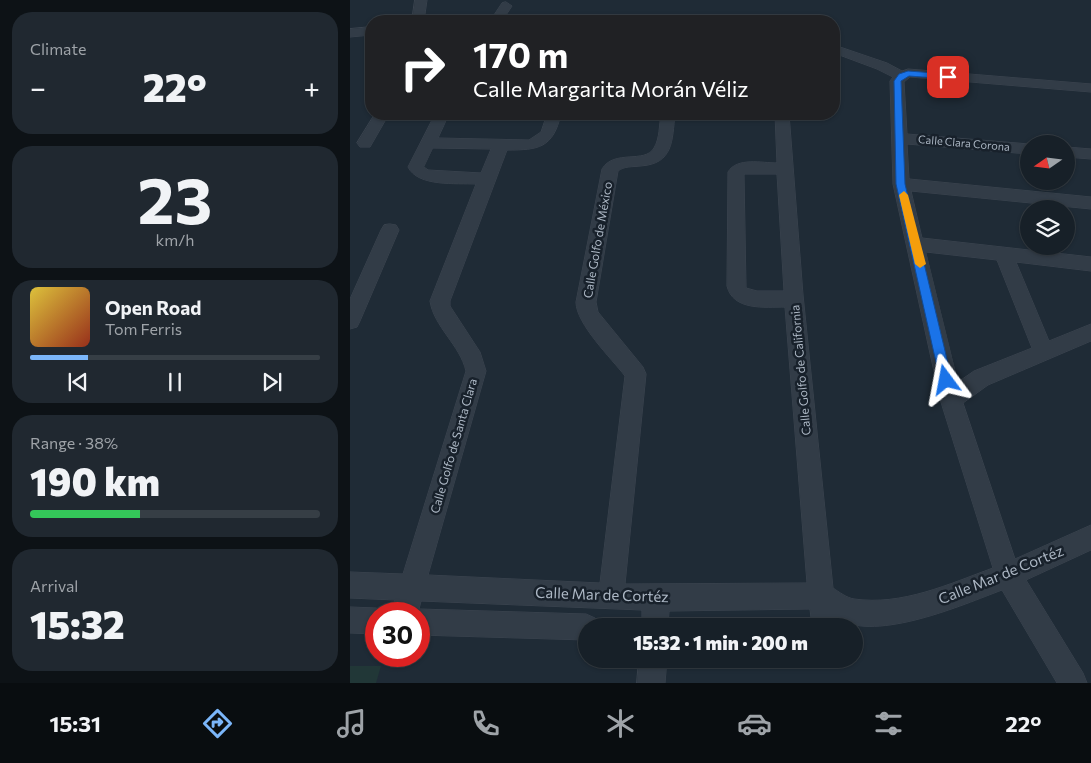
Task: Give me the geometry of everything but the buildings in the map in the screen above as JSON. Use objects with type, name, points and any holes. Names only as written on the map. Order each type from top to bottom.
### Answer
[{"type":"street","points":[[419,15],[421,0]]},
{"type":"street","points":[[500,15],[506,6]]},
{"type":"street","points":[[350,33],[365,32]]},
{"type":"street","points":[[840,51],[882,66],[902,76]]},
{"type":"street","points":[[1073,683],[1008,575],[951,399],[901,184],[898,81],[908,73],[1091,88]]},
{"type":"street","points":[[365,143],[378,120]]},
{"type":"street","points":[[439,120],[416,166],[418,171],[423,174],[486,178]]},
{"type":"street","points":[[428,143],[530,145],[543,140],[549,134],[552,120]]},
{"type":"street","name":"Calle Golfo de México","points":[[611,597],[636,374],[591,318],[586,308],[586,302],[610,169],[618,163],[652,160],[658,155],[663,148],[667,120]]},
{"type":"street","name":"Calle Golfo de California","points":[[782,120],[784,169],[795,299],[821,596],[825,618]]},
{"type":"street","name":"Calle Clara Corona","points":[[899,138],[1020,148]]},
{"type":"street","name":"Calle Golfo de Santa Clara","points":[[408,602],[476,371],[473,358],[441,308],[440,301],[486,178],[501,145]]},
{"type":"street","points":[[1075,153],[1091,154]]},
{"type":"street","points":[[784,169],[742,168],[736,172],[736,282],[737,290],[741,295],[748,298],[795,299]]},
{"type":"street","points":[[901,184],[1091,203]]},
{"type":"street","points":[[351,317],[390,230]]},
{"type":"street","points":[[916,244],[1091,264]]},
{"type":"street","points":[[1004,254],[1042,352]]},
{"type":"street","points":[[951,399],[982,378],[1091,332]]},
{"type":"street","name":"Calle Mar de Cortéz","points":[[350,585],[611,597],[821,596],[850,612],[905,610],[935,602],[1008,575],[1091,537]]},
{"type":"street","points":[[655,618],[656,598]]},
{"type":"street","points":[[840,618],[850,612]]},
{"type":"street","points":[[350,620],[365,621]]},
{"type":"street","points":[[430,622],[578,627]]},
{"type":"street","points":[[651,683],[652,668]]},
{"type":"green space","points":[[350,666],[381,667],[376,683],[350,683]]},
{"type":"slow traffic","points":[[904,195],[920,264]]},
{"type":"route","points":[[946,380],[901,184],[898,81],[908,73],[948,77]]}]
